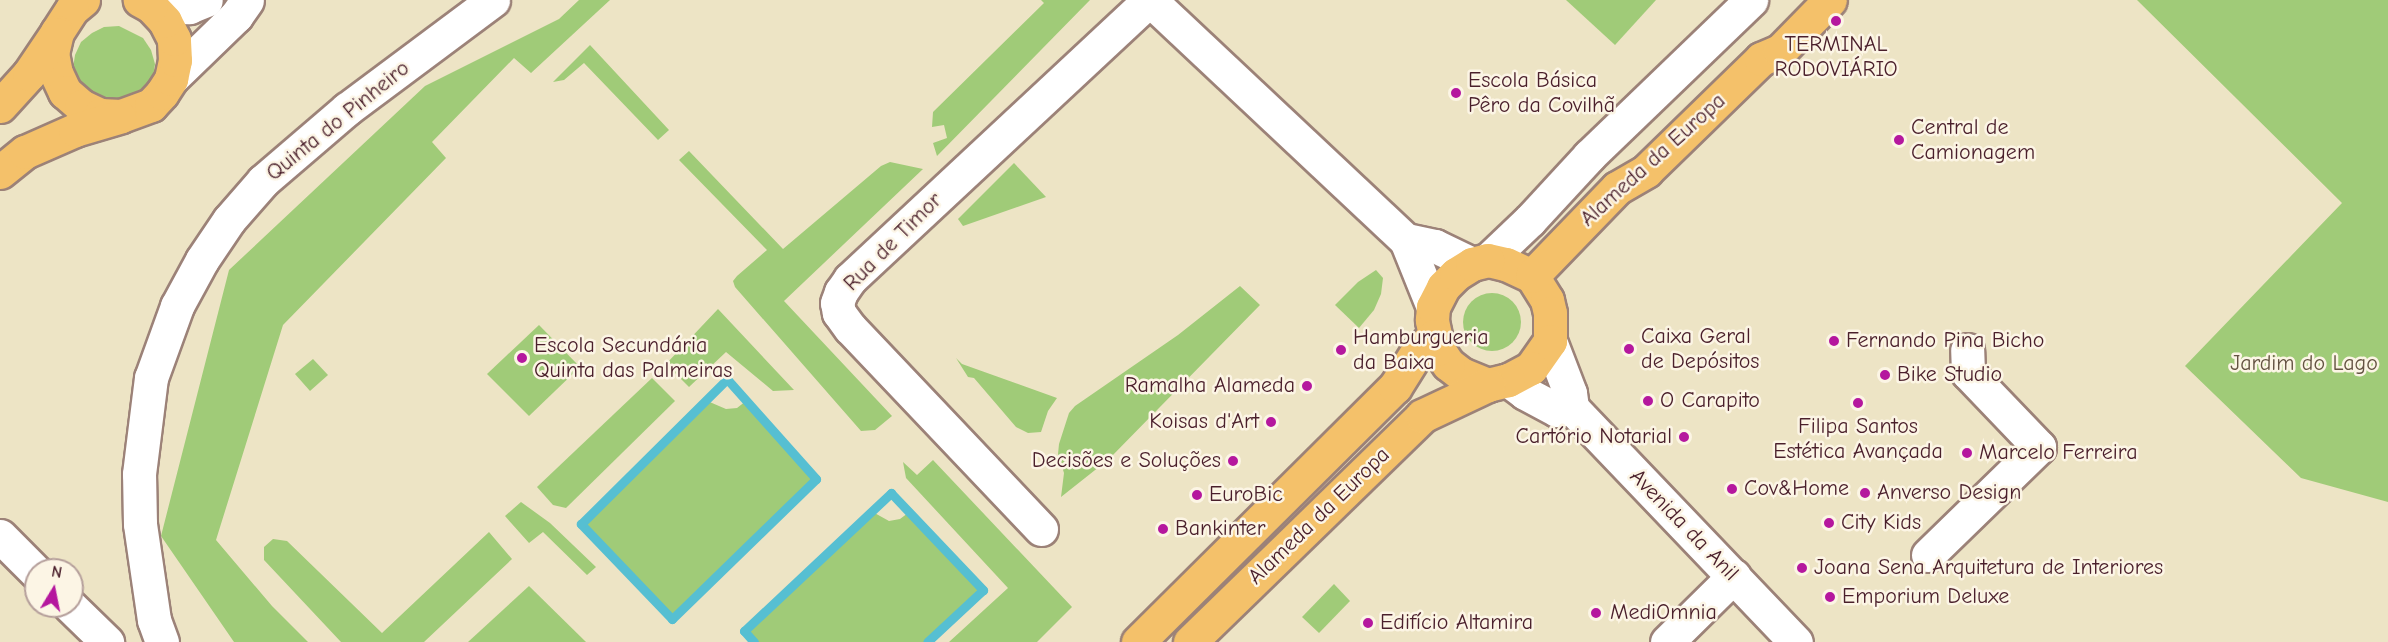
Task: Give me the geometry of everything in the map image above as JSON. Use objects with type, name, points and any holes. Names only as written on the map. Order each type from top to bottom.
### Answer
[{"type":"main road","name":"Alameda da Europa","points":[[1532,276],[1617,188],[1646,171],[1761,59],[1780,51],[1830,0]]},
{"type":"main road","points":[[0,172],[25,152],[75,130],[151,105],[171,79],[175,60],[174,39],[165,21],[146,3]]},
{"type":"main road","points":[[71,10],[52,52],[56,74],[65,92],[81,106],[100,115],[121,116]]},
{"type":"main road","points":[[0,106],[29,74],[71,10]]},
{"type":"main road","points":[[1480,262],[1506,264],[1532,276],[1547,300],[1551,313],[1550,341],[1531,368],[1498,382],[1461,374],[1449,364],[1438,349],[1433,321],[1443,287],[1456,274],[1480,262]]},
{"type":"main road","name":"Alameda da Europa","points":[[1138,642],[1395,387],[1433,321]]},
{"type":"main road","name":"Alameda da Europa","points":[[1190,642],[1422,416],[1498,382]]},
{"type":"street","points":[[146,3],[189,7],[206,0]]},
{"type":"street","points":[[171,79],[236,16],[247,0]]},
{"type":"street","name":"Quinta do Pinheiro","points":[[162,642],[154,620],[140,524],[139,474],[151,378],[177,306],[208,250],[229,220],[263,182],[347,109],[493,0]]},
{"type":"street","points":[[1150,0],[1406,240],[1433,321]]},
{"type":"street","name":"Rua de Timor","points":[[1041,529],[850,328],[839,313],[837,303],[850,279],[1150,0]]},
{"type":"street","points":[[1406,240],[1435,246],[1480,262],[1530,220],[1589,156],[1751,0]]},
{"type":"street","name":"Avenida da Anil","points":[[1550,341],[1570,393],[1572,408],[1796,642]]},
{"type":"street","points":[[1928,555],[2039,447],[1968,373],[1967,350]]},
{"type":"street","points":[[1498,382],[1557,410],[1572,408]]},
{"type":"street","points":[[0,536],[24,560]]},
{"type":"street","points":[[1667,642],[1734,576]]},
{"type":"street","points":[[82,618],[106,642]]},
{"type":"green space","points":[[579,0],[610,0],[531,73],[514,58],[432,142],[446,158],[283,325],[216,540],[272,606],[308,642],[234,642],[161,536],[229,270],[425,86],[559,19]]},
{"type":"green space","points":[[1041,0],[1090,0],[937,156],[933,143],[947,138],[944,125],[932,127],[933,112],[1044,3]]},
{"type":"green space","points":[[1566,0],[1656,0],[1615,45]]},
{"type":"green space","name":"Jardim do Lago","points":[[2137,0],[2388,0],[2388,502],[2301,478],[2185,366],[2342,203]]},
{"type":"green space","points":[[119,26],[143,38],[151,50],[155,64],[153,78],[148,89],[102,106],[76,80],[73,68],[75,55],[81,42],[92,33],[104,27]]},
{"type":"green space","points":[[590,45],[669,130],[658,140],[584,63],[564,80],[553,82]]},
{"type":"green space","points":[[689,151],[783,249],[881,166],[890,162],[923,169],[784,301],[892,416],[875,430],[861,431],[735,287],[733,281],[737,276],[767,250],[679,160]]},
{"type":"green space","points":[[1014,163],[1046,197],[963,226],[958,219]]},
{"type":"green space","points":[[1376,270],[1383,278],[1381,294],[1374,310],[1359,328],[1335,305],[1358,282]]},
{"type":"green space","points":[[1240,286],[1260,305],[1109,459],[1061,497],[1064,473],[1058,454],[1069,413],[1075,406],[1178,335]]},
{"type":"green space","points":[[1492,293],[1503,295],[1516,306],[1521,322],[1519,333],[1508,346],[1492,351],[1481,349],[1468,338],[1463,322],[1465,311],[1476,298]]},
{"type":"green space","points":[[718,309],[794,390],[773,391],[726,352],[689,387],[666,364]]},
{"type":"green space","points":[[539,325],[580,367],[529,416],[487,374]]},
{"type":"green space","points":[[956,358],[962,364],[1057,398],[1048,411],[1041,432],[1028,433],[1016,427],[974,378],[968,377]]},
{"type":"green space","points":[[313,359],[328,375],[310,391],[295,374]]},
{"type":"green space","points":[[652,378],[675,401],[566,508],[553,505],[537,487]]},
{"type":"green space","points":[[705,400],[726,409],[737,408],[746,401],[816,479],[672,619],[581,524]]},
{"type":"green space","points":[[933,460],[1072,607],[1037,642],[949,642],[1008,588],[906,478],[903,462],[917,475]]},
{"type":"green space","points":[[521,502],[550,523],[596,567],[587,575],[543,532],[529,543],[505,516]]},
{"type":"green space","points":[[871,511],[889,521],[900,519],[908,513],[983,590],[927,642],[754,642],[744,631]]},
{"type":"green space","points":[[489,532],[512,559],[424,642],[341,642],[264,560],[264,547],[273,539],[287,541],[382,633]]},
{"type":"green space","points":[[1334,584],[1350,601],[1319,633],[1302,617]]},
{"type":"green space","points":[[529,586],[586,642],[468,642]]},
{"type":"waterway","points":[[727,379],[816,479],[672,619],[581,524],[727,379]]},
{"type":"waterway","points":[[754,642],[744,631],[891,493],[983,590],[927,642]]},
{"type":"place","name":"TERMINAL RODOVIÁRIO","points":[[1836,21]]},
{"type":"place","name":"Escola Básica Pêro da Covilhã","points":[[1456,93]]},
{"type":"place","name":"Central de Camionagem","points":[[1899,140]]},
{"type":"place","name":"Fernando Pina Bicho","points":[[1834,341]]},
{"type":"place","name":"Caixa Geral de Depósitos","points":[[1629,349]]},
{"type":"place","name":"Hamburgueria da Baixa","points":[[1341,350]]},
{"type":"place","name":"Escola Secundária Quinta das Palmeiras","points":[[522,358]]},
{"type":"place","name":"Bike Studio","points":[[1885,375]]},
{"type":"place","name":"Ramalha Alameda","points":[[1307,386]]},
{"type":"place","name":"O Carapito","points":[[1648,401]]},
{"type":"place","name":"Filipa Santos Estética Avançada","points":[[1858,403]]},
{"type":"place","name":"Koisas d'Art","points":[[1271,422]]},
{"type":"place","name":"Cartório Notarial","points":[[1684,437]]},
{"type":"place","name":"Marcelo Ferreira","points":[[1967,453]]},
{"type":"place","name":"Decisões e Soluções","points":[[1233,461]]},
{"type":"place","name":"Cov&Home","points":[[1732,489]]},
{"type":"place","name":"Anverso Design","points":[[1865,493]]},
{"type":"place","name":"EuroBic","points":[[1197,495]]},
{"type":"place","name":"City Kids","points":[[1829,523]]},
{"type":"place","name":"Bankinter","points":[[1163,529]]},
{"type":"place","name":"Joana Sena Arquitetura de Interiores","points":[[1802,568]]},
{"type":"place","name":"Emporium Deluxe","points":[[1830,597]]},
{"type":"place","name":"MediOmnia","points":[[1596,613]]},
{"type":"place","name":"Edifício Altamira","points":[[1368,623]]}]
